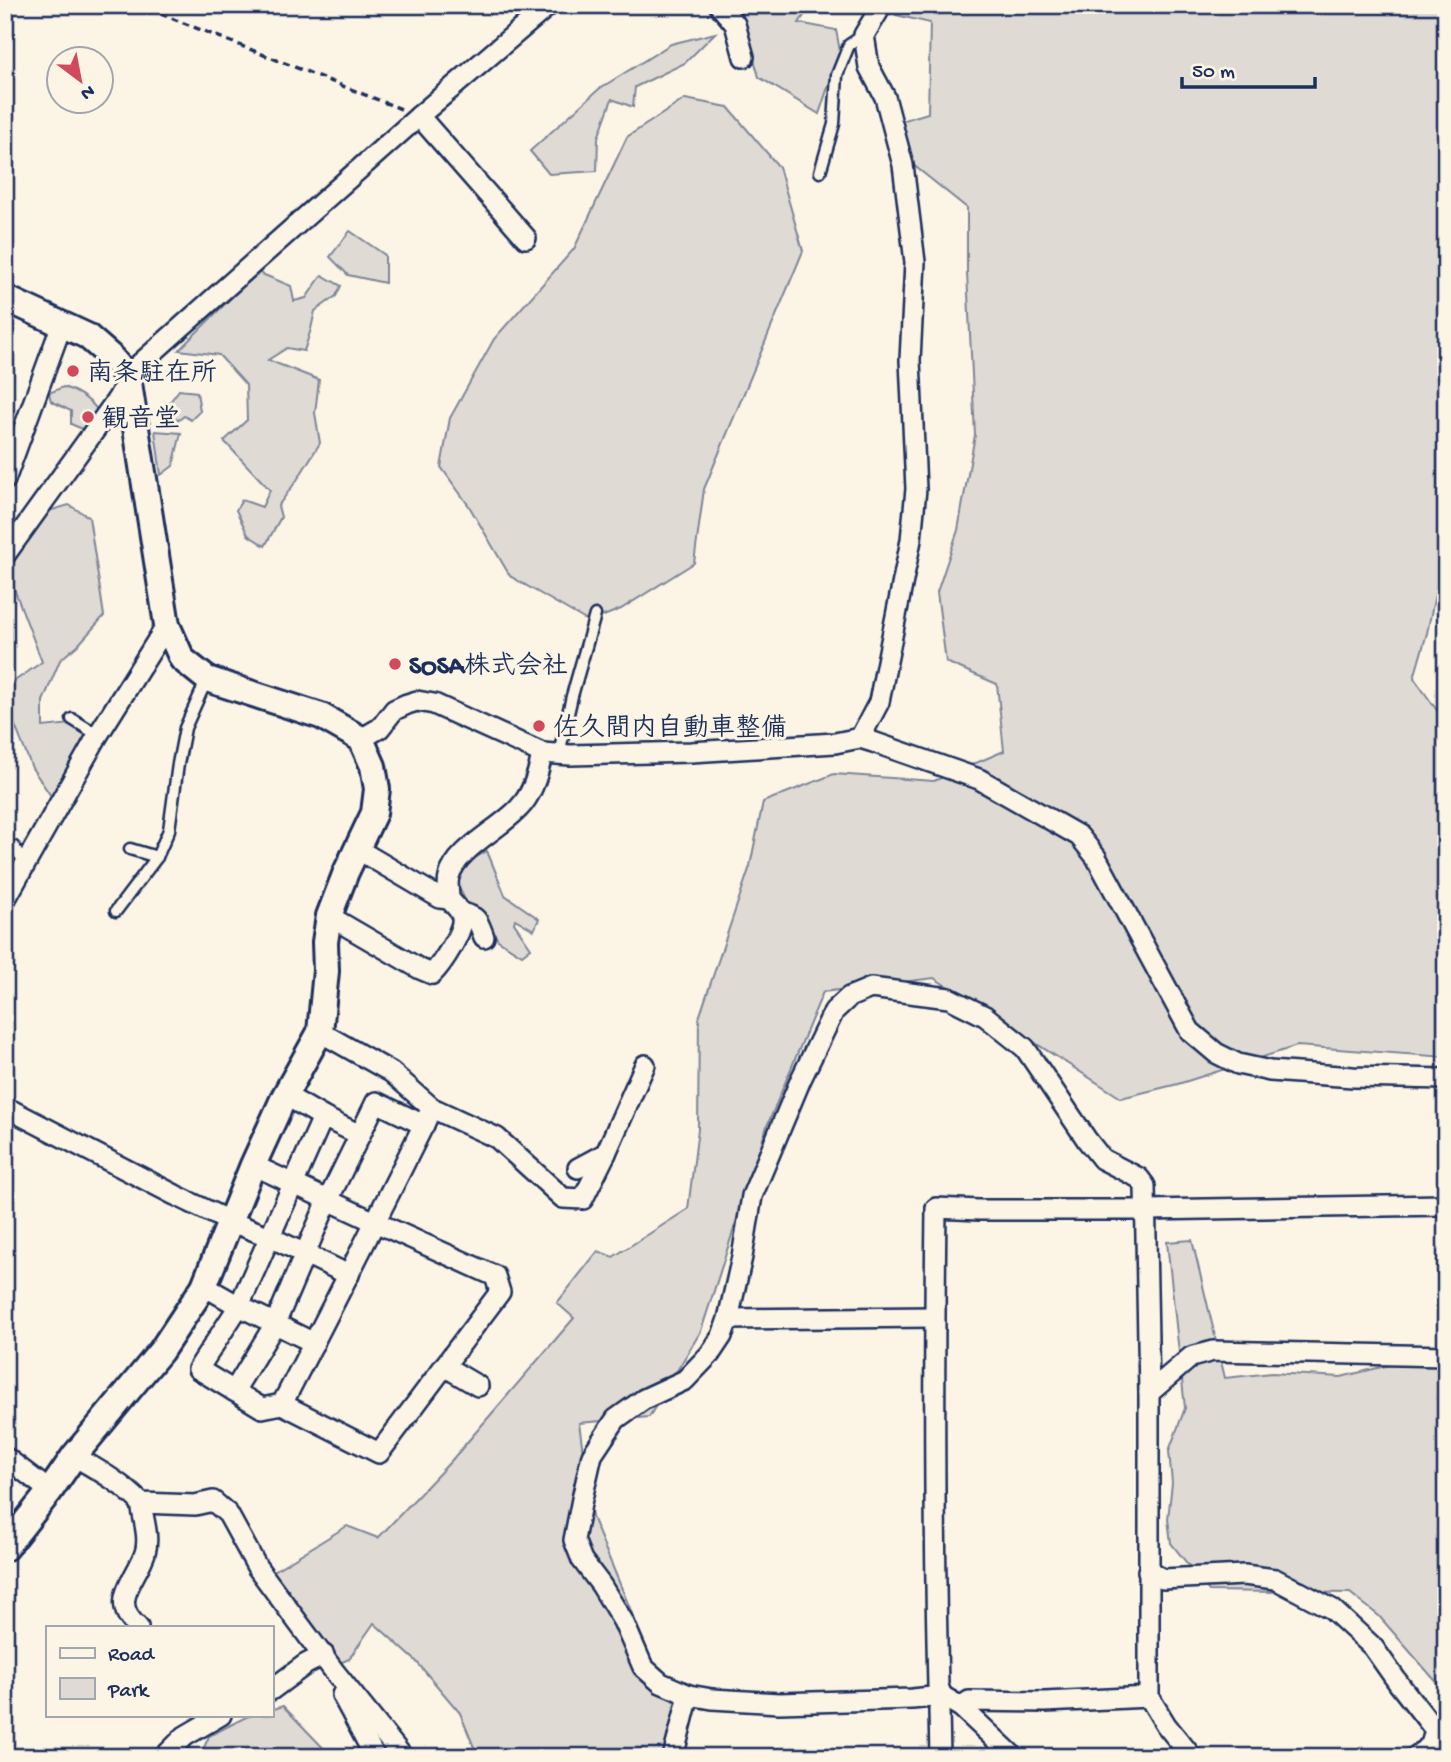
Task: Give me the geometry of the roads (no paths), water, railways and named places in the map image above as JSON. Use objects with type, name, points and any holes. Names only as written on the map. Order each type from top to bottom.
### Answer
[{"type":"street","points":[[5,555],[118,398],[133,370],[419,116],[549,5]]},
{"type":"street","points":[[719,5],[735,24],[744,57]]},
{"type":"street","points":[[860,738],[879,702],[911,540],[916,489],[909,360],[915,262],[903,165],[885,97],[869,66],[864,35],[882,5]]},
{"type":"street","points":[[419,116],[526,238]]},
{"type":"street","points":[[5,298],[87,336],[110,356],[128,377],[167,625],[182,659],[207,679],[321,716],[361,739],[373,765],[377,789],[374,813],[329,916],[320,1032],[285,1095],[253,1165],[204,1286],[161,1351],[74,1456],[5,1548]]},
{"type":"street","points":[[5,481],[62,324]]},
{"type":"street","points":[[5,900],[98,735],[167,625]]},
{"type":"street","points":[[361,739],[380,728],[394,710],[417,701],[434,704],[550,753],[587,755],[691,752],[835,743],[860,738],[979,779],[1079,836],[1096,857],[1190,1031],[1216,1053],[1238,1064],[1270,1071],[1353,1077],[1446,1079]]},
{"type":"street","points":[[329,916],[432,974],[438,968],[463,921],[455,906],[449,877],[456,861],[522,806],[540,764],[550,753]]},
{"type":"street","points":[[357,849],[473,915],[484,937]]},
{"type":"street","points":[[1014,1757],[961,1707],[942,1696],[779,1703],[689,1695],[662,1682],[643,1667],[623,1621],[582,1560],[574,1540],[592,1455],[616,1419],[644,1399],[685,1380],[710,1354],[722,1336],[728,1319],[752,1196],[801,1079],[834,1011],[849,997],[871,988],[949,998],[985,1016],[1025,1048],[1102,1159],[1139,1178],[1145,1186],[1149,1393],[1149,1697],[1166,1725],[1192,1757]]},
{"type":"street","points":[[320,1032],[391,1072],[428,1116]]},
{"type":"street","points":[[234,1391],[275,1324],[328,1200],[376,1102],[497,1138],[563,1198],[583,1199],[645,1065]]},
{"type":"street","points":[[285,1095],[360,1135]]},
{"type":"street","points":[[5,1107],[229,1222],[270,1237],[349,1275]]},
{"type":"street","points":[[282,1404],[428,1116]]},
{"type":"street","points":[[253,1165],[293,1184],[375,1222],[495,1276],[500,1292],[379,1453],[282,1404],[262,1408],[198,1369],[239,1306],[270,1237],[293,1184],[323,1117]]},
{"type":"street","points":[[578,1168],[606,1153]]},
{"type":"street","points":[[940,1757],[939,1710],[942,1696],[938,1686],[934,1317],[936,1208],[1146,1210],[1446,1205]]},
{"type":"street","points":[[204,1286],[314,1343]]},
{"type":"street","points":[[728,1319],[934,1317]]},
{"type":"street","points":[[1149,1393],[1191,1357],[1213,1351],[1446,1356]]},
{"type":"street","points":[[444,1366],[478,1386]]},
{"type":"street","points":[[74,1456],[112,1478],[141,1503],[147,1532],[146,1551],[125,1595],[125,1609],[137,1626]]},
{"type":"street","points":[[5,1457],[50,1491]]},
{"type":"street","points":[[141,1503],[195,1505],[213,1501],[221,1507],[228,1514],[257,1567],[403,1757]]},
{"type":"street","points":[[1148,1571],[1163,1579],[1244,1575],[1275,1579],[1332,1609],[1373,1647],[1436,1730],[1431,1745],[1415,1757]]},
{"type":"street","points":[[273,1689],[306,1664],[329,1663]]},
{"type":"street","points":[[329,1663],[343,1698],[373,1753]]},
{"type":"street","points":[[678,1754],[689,1695]]},
{"type":"street","points":[[961,1707],[968,1701],[1045,1702],[1149,1697]]},
{"type":"street","points":[[164,1757],[184,1735],[219,1716]]},
{"type":"lane","points":[[820,172],[834,124],[837,75],[849,45],[864,35]]},
{"type":"lane","points":[[550,753],[572,696],[595,615]]},
{"type":"lane","points":[[116,911],[157,857],[169,830],[184,728],[207,679]]},
{"type":"lane","points":[[72,719],[98,735]]},
{"type":"lane","points":[[14,847],[26,864]]},
{"type":"lane","points":[[130,849],[157,857]]},
{"type":"place","name":"南条駐在所","points":[[73,371]]},
{"type":"place","name":"観音堂","points":[[88,417]]},
{"type":"place","name":"SOSA株式会社","points":[[395,664]]},
{"type":"place","name":"佐久間内自動車整備","points":[[539,726]]}]
